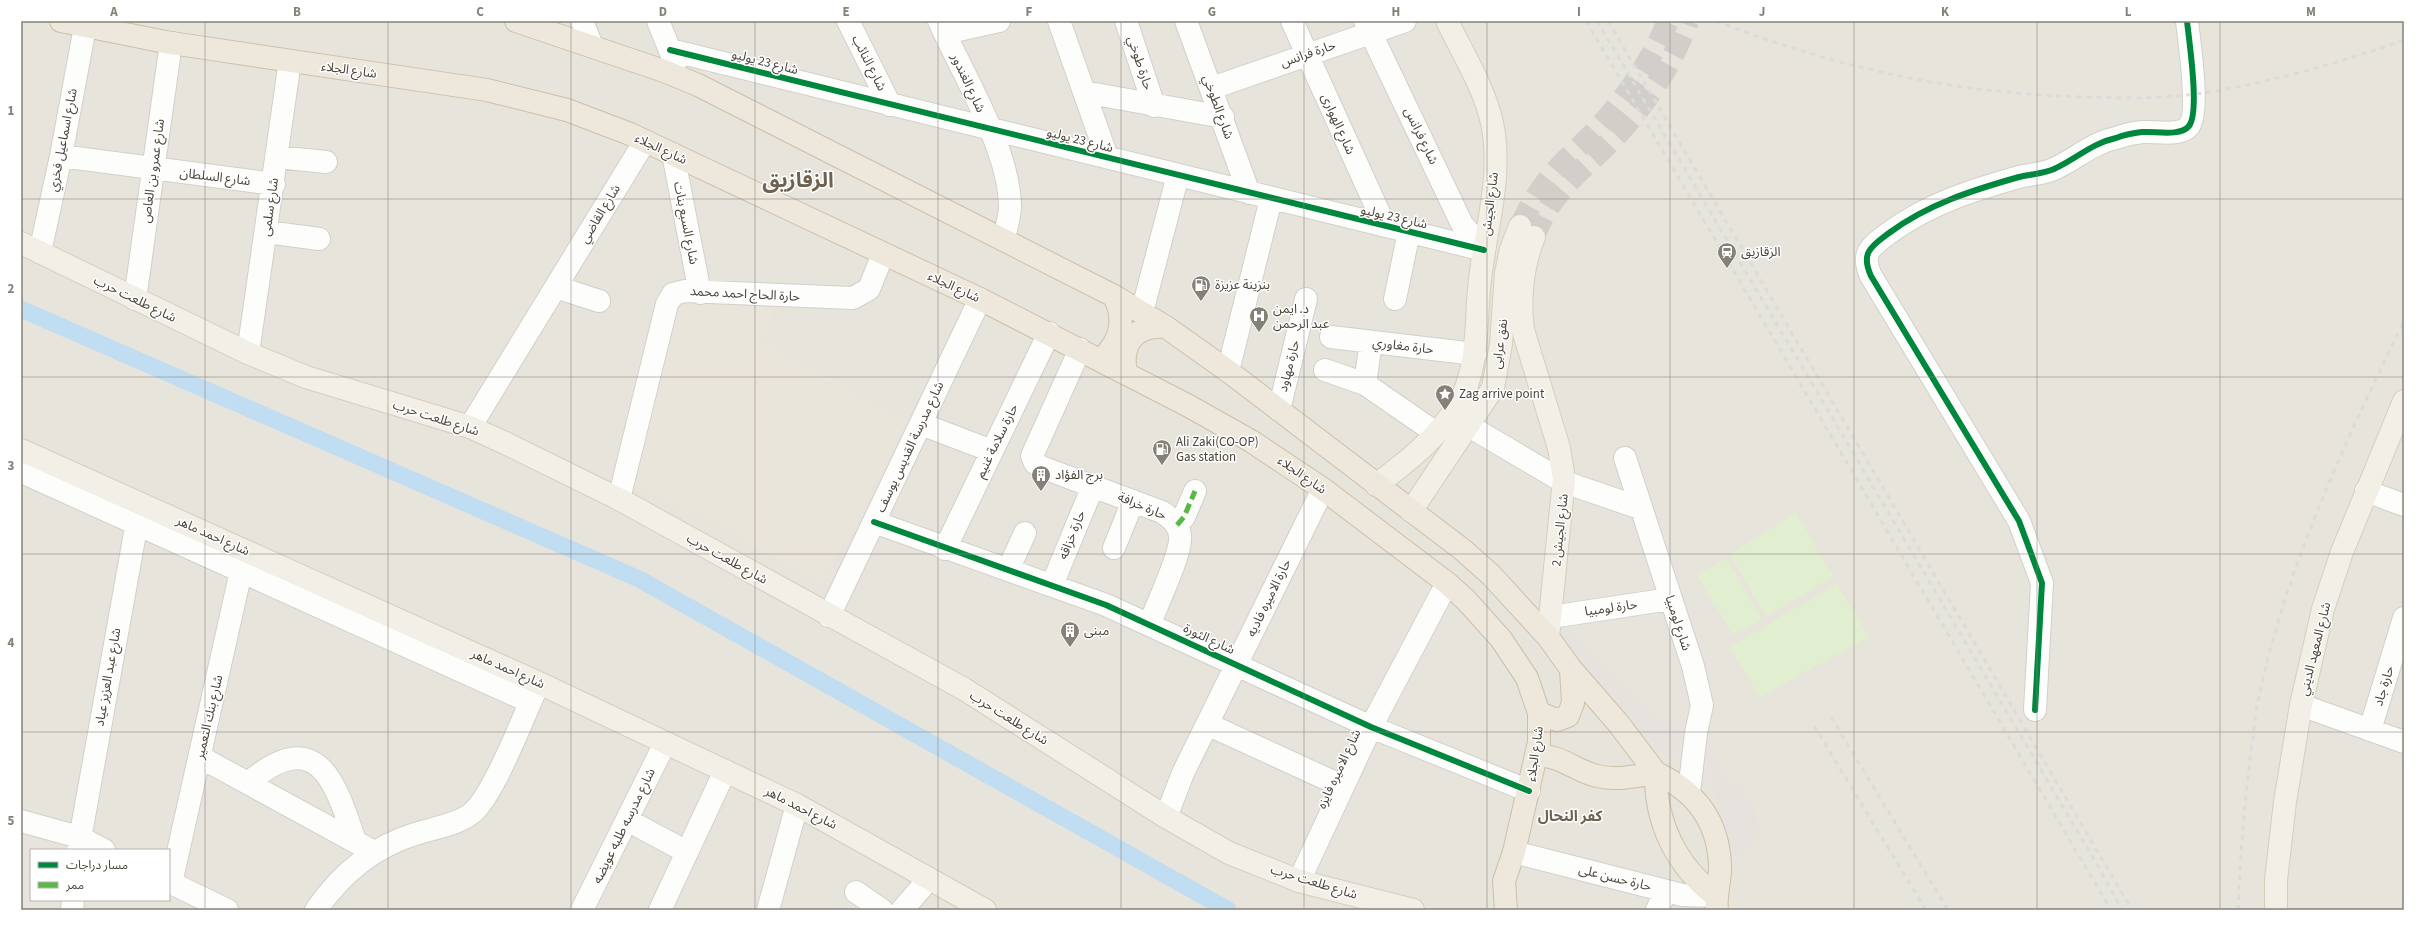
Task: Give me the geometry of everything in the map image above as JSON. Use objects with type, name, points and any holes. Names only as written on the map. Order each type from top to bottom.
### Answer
[{"type":"highway","name":"شارع الجلاء","points":[[61,21],[84,24],[171,43],[445,83],[528,99],[568,110],[673,154],[980,299],[1126,373],[1251,441],[1322,489],[1447,583],[1484,619],[1519,663],[1533,690],[1539,713],[1539,742],[1514,852],[1504,881],[1506,910]]},
{"type":"highway","points":[[516,21],[680,77],[1004,239],[1114,296],[1166,327],[1228,371],[1463,550],[1549,627],[1571,669],[1618,722],[1656,773],[1679,784],[1697,800],[1713,832],[1720,864],[1718,905]]},
{"type":"highway","points":[[1098,359],[1112,347],[1120,331],[1120,306],[1114,296]]},
{"type":"highway","points":[[1126,373],[1124,361],[1126,348],[1132,338],[1142,330],[1153,326],[1166,327]]},
{"type":"highway","points":[[1539,713],[1556,720],[1568,716],[1573,703],[1571,669]]},
{"type":"highway","points":[[1536,756],[1553,756],[1596,776],[1608,778],[1656,773]]},
{"type":"highway","points":[[1656,773],[1660,816],[1678,858],[1718,905]]},
{"type":"main road","name":"شارع الجيش","points":[[1447,21],[1483,95],[1494,136],[1494,179],[1477,303],[1475,354],[1459,421]]},
{"type":"main road","name":"نفق عرابى","points":[[1412,512],[1459,421],[1492,388],[1501,344],[1506,273],[1511,249],[1527,232],[1522,279],[1521,311],[1523,330],[1559,448],[1564,482]]},
{"type":"main road","name":"شارع طلعت حرب","points":[[31,248],[248,353],[306,377],[470,427],[619,499],[964,689],[1166,817],[1229,854],[1299,881],[1413,910]]},
{"type":"main road","name":"شارع المعهد الديني","points":[[2276,910],[2276,880],[2285,802],[2301,705],[2323,609],[2342,552],[2366,492],[2402,411]]},
{"type":"main road","points":[[1376,485],[1408,461],[1436,433],[1459,421]]},
{"type":"main road","name":"شارع احمد ماهر","points":[[24,467],[138,514],[243,561],[539,683],[797,805],[929,879],[975,908]]},
{"type":"main road","name":"شارع الجيش 2","points":[[1549,627],[1564,482]]},
{"type":"street","points":[[582,21],[592,46]]},
{"type":"street","points":[[658,21],[680,77]]},
{"type":"street","name":"شارع النائب","points":[[848,21],[890,105]]},
{"type":"street","points":[[942,27],[1000,21]]},
{"type":"street","points":[[1059,21],[1107,157]]},
{"type":"street","name":"حارة طوخي","points":[[1126,21],[1154,106]]},
{"type":"street","name":"شارع الطوخي","points":[[1186,21],[1223,117],[1249,193]]},
{"type":"street","name":"شارع الهوارى","points":[[1292,21],[1385,226]]},
{"type":"street","name":"حارة فرانس","points":[[1212,88],[1307,55],[1368,27],[1405,21]]},
{"type":"street","points":[[2035,710],[2042,583],[2019,521],[1871,276],[1867,268],[1867,255],[1870,247],[1903,222],[1933,205],[1961,194],[2054,169],[2095,144],[2143,132],[2183,130],[2189,126],[2192,118],[2194,94],[2187,21]]},
{"type":"street","name":"شارع اسماعيل فخري","points":[[31,248],[61,156],[84,24]]},
{"type":"street","name":"شارع الغندور","points":[[942,27],[990,129],[1000,154],[1007,180],[1010,207],[1004,239]]},
{"type":"street","name":"شارع فرانس","points":[[1368,27],[1460,234],[1473,237],[1484,248]]},
{"type":"street","name":"شارع عمرو بن العاص","points":[[135,299],[171,43]]},
{"type":"street","name":"شارع 23 يوليو","points":[[670,50],[1409,232],[1460,234]]},
{"type":"street","name":"شارع سلمى","points":[[248,353],[274,184],[290,61]]},
{"type":"street","points":[[1084,92],[1154,106],[1223,117]]},
{"type":"street","name":"شارع القاضي","points":[[470,427],[644,141]]},
{"type":"street","name":"شارع السبع بنات","points":[[673,154],[700,293]]},
{"type":"street","name":"شارع السلطان","points":[[61,156],[274,184]]},
{"type":"street","points":[[277,157],[326,162]]},
{"type":"street","points":[[1142,312],[1178,175]]},
{"type":"street","points":[[1228,371],[1270,199]]},
{"type":"street","points":[[267,232],[319,239]]},
{"type":"street","points":[[1395,299],[1409,232]]},
{"type":"street","name":"حارة الحاج احمد محمد","points":[[619,499],[667,304],[673,294],[679,292],[853,298],[869,289],[883,254]]},
{"type":"street","points":[[556,286],[599,301]]},
{"type":"street","name":"شارع مدرسة القديس يوسف","points":[[829,616],[980,299]]},
{"type":"street","name":"حارة مهاود","points":[[1278,410],[1306,299]]},
{"type":"street","name":"حارة سلامة غنيم","points":[[945,549],[1049,333]]},
{"type":"street","name":"حارة مغاوري","points":[[1331,337],[1475,354]]},
{"type":"street","points":[[1365,384],[1371,342]]},
{"type":"street","name":"حارة خرافة","points":[[1080,349],[1032,456],[1035,463],[1042,467],[1162,512],[1170,517],[1177,525],[1181,543],[1150,623]]},
{"type":"street","points":[[1325,370],[1365,384],[1436,433]]},
{"type":"street","name":"شارع الجيش 2","points":[[1459,421],[1564,482]]},
{"type":"street","points":[[921,424],[992,451]]},
{"type":"street","name":"شارع لومبيا","points":[[1625,458],[1640,508],[1693,666],[1702,705],[1696,733],[1688,792]]},
{"type":"street","points":[[1564,482],[1640,508]]},
{"type":"street","name":"حارة خزاقه","points":[[1052,585],[1093,486]]},
{"type":"street","name":"حارة الاميره فاديه","points":[[1166,817],[1183,773],[1322,489]]},
{"type":"street","points":[[1177,525],[1184,517],[1195,491]]},
{"type":"street","points":[[2366,492],[2404,505]]},
{"type":"street","points":[[1114,548],[1133,501]]},
{"type":"street","name":"شارع عبد العزيز عياد","points":[[78,844],[138,514]]},
{"type":"street","name":"شارع الثورة","points":[[874,522],[945,549],[1052,585],[1150,623],[1371,727],[1529,791]]},
{"type":"street","points":[[1008,570],[1025,533]]},
{"type":"street","points":[[243,561],[530,702]]},
{"type":"street","name":"شارع بنك التعمير","points":[[170,882],[200,757],[243,561]]},
{"type":"street","name":"شارع الاميره فايزه","points":[[1299,881],[1342,786],[1371,727],[1447,583]]},
{"type":"street","name":"حارة لومبيا","points":[[1549,627],[1670,599]]},
{"type":"street","name":"حارة جاد","points":[[2370,730],[2404,618]]},
{"type":"street","points":[[316,910],[343,877],[374,852],[399,839],[462,819],[478,808],[489,791],[539,683]]},
{"type":"street","points":[[2301,705],[2404,742]]},
{"type":"street","points":[[1207,724],[1342,786]]},
{"type":"street","name":"شارع مدرسه طلبه عويضه","points":[[589,908],[627,820],[665,743]]},
{"type":"street","points":[[200,757],[374,852]]},
{"type":"street","points":[[248,783],[267,767],[280,760],[295,759],[310,762],[323,770],[333,781],[355,841]]},
{"type":"street","points":[[660,910],[725,771]]},
{"type":"street","points":[[768,910],[797,805]]},
{"type":"street","points":[[627,820],[687,852]]},
{"type":"street","points":[[21,821],[78,844],[100,849]]},
{"type":"street","name":"حارة حسن على","points":[[1514,852],[1718,905]]},
{"type":"street","points":[[902,910],[929,879]]},
{"type":"street","points":[[170,882],[207,905],[227,910]]},
{"type":"street","points":[[1657,910],[1666,891]]},
{"type":"street","points":[[856,892],[882,910]]},
{"type":"shaded area","points":[[21,21],[2404,21],[2404,910],[21,910]]},
{"type":"shaded area","points":[[674,300],[775,309],[763,340],[793,360],[908,419],[822,586],[725,529],[633,486]]},
{"type":"shaded area","points":[[1563,627],[1654,715],[1682,733],[1673,759],[1633,728],[1557,636]]},
{"type":"shaded area","points":[[1710,748],[1725,779],[1739,786],[1753,805],[1760,831],[1748,848],[1734,855],[1719,808],[1705,752]]},
{"type":"green space","points":[[1796,513],[1833,577],[1766,617],[1730,554]]},
{"type":"green space","points":[[1726,558],[1762,619],[1733,635],[1697,575]]},
{"type":"green space","points":[[1837,584],[1869,637],[1760,697],[1730,647]]},
{"type":"waterway","points":[[21,309],[639,579],[1228,910]]},
{"type":"tunnel","points":[[1520,226],[1542,187],[1558,168],[1601,125],[1630,89],[1655,49],[1668,21]]},
{"type":"tunnel","points":[[1534,237],[1541,221],[1558,195],[1623,128],[1646,100],[1674,54],[1688,21]]},
{"type":"railway","points":[[1586,21],[2111,910]]},
{"type":"railway","points":[[1597,21],[2098,866],[2122,910]]},
{"type":"railway","points":[[1608,21],[2132,910]]},
{"type":"railway","points":[[1716,21],[1807,53],[1899,76],[1992,91],[2040,95],[2102,97],[2168,97],[2221,90],[2301,72],[2404,40]]},
{"type":"railway","points":[[2238,910],[2242,834],[2257,706],[2283,606],[2318,509],[2338,461],[2404,321]]},
{"type":"railway","points":[[1831,717],[1948,910]]},
{"type":"railway","points":[[1814,726],[1926,910]]},
{"type":"marked path","points":[[1177,525],[1184,517],[1195,491]]},
{"type":"cycle path","points":[[2035,710],[2042,583],[2019,521],[1871,276],[1868,268],[1867,255],[1873,246],[1889,233],[1919,214],[1951,199],[2019,177],[2050,171],[2107,140],[2142,132],[2167,133],[2185,129],[2189,126],[2194,106],[2193,76],[2187,21]]},
{"type":"cycle path","points":[[670,50],[1484,250]]},
{"type":"cycle path","points":[[874,522],[1106,605],[1371,727],[1529,791]]},
{"type":"place","name":"الزقازيق","points":[[1727,269]]},
{"type":"place","name":"بنزينة عزيزة","points":[[1201,302]]},
{"type":"place","name":"د. ايمن عبد الرحمن","points":[[1259,333]]},
{"type":"place","name":"Zag arrive point","points":[[1445,411]]},
{"type":"place","name":"Ali Zaki(CO-OP) Gas station","points":[[1162,466]]},
{"type":"place","name":"برج الفؤاد","points":[[1041,492]]},
{"type":"place","name":"مبنى","points":[[1070,648]]},
{"type":"district","name":"الزقازيق","points":[[798,180]]},
{"type":"district","name":"كفر النحال","points":[[1570,816]]}]
